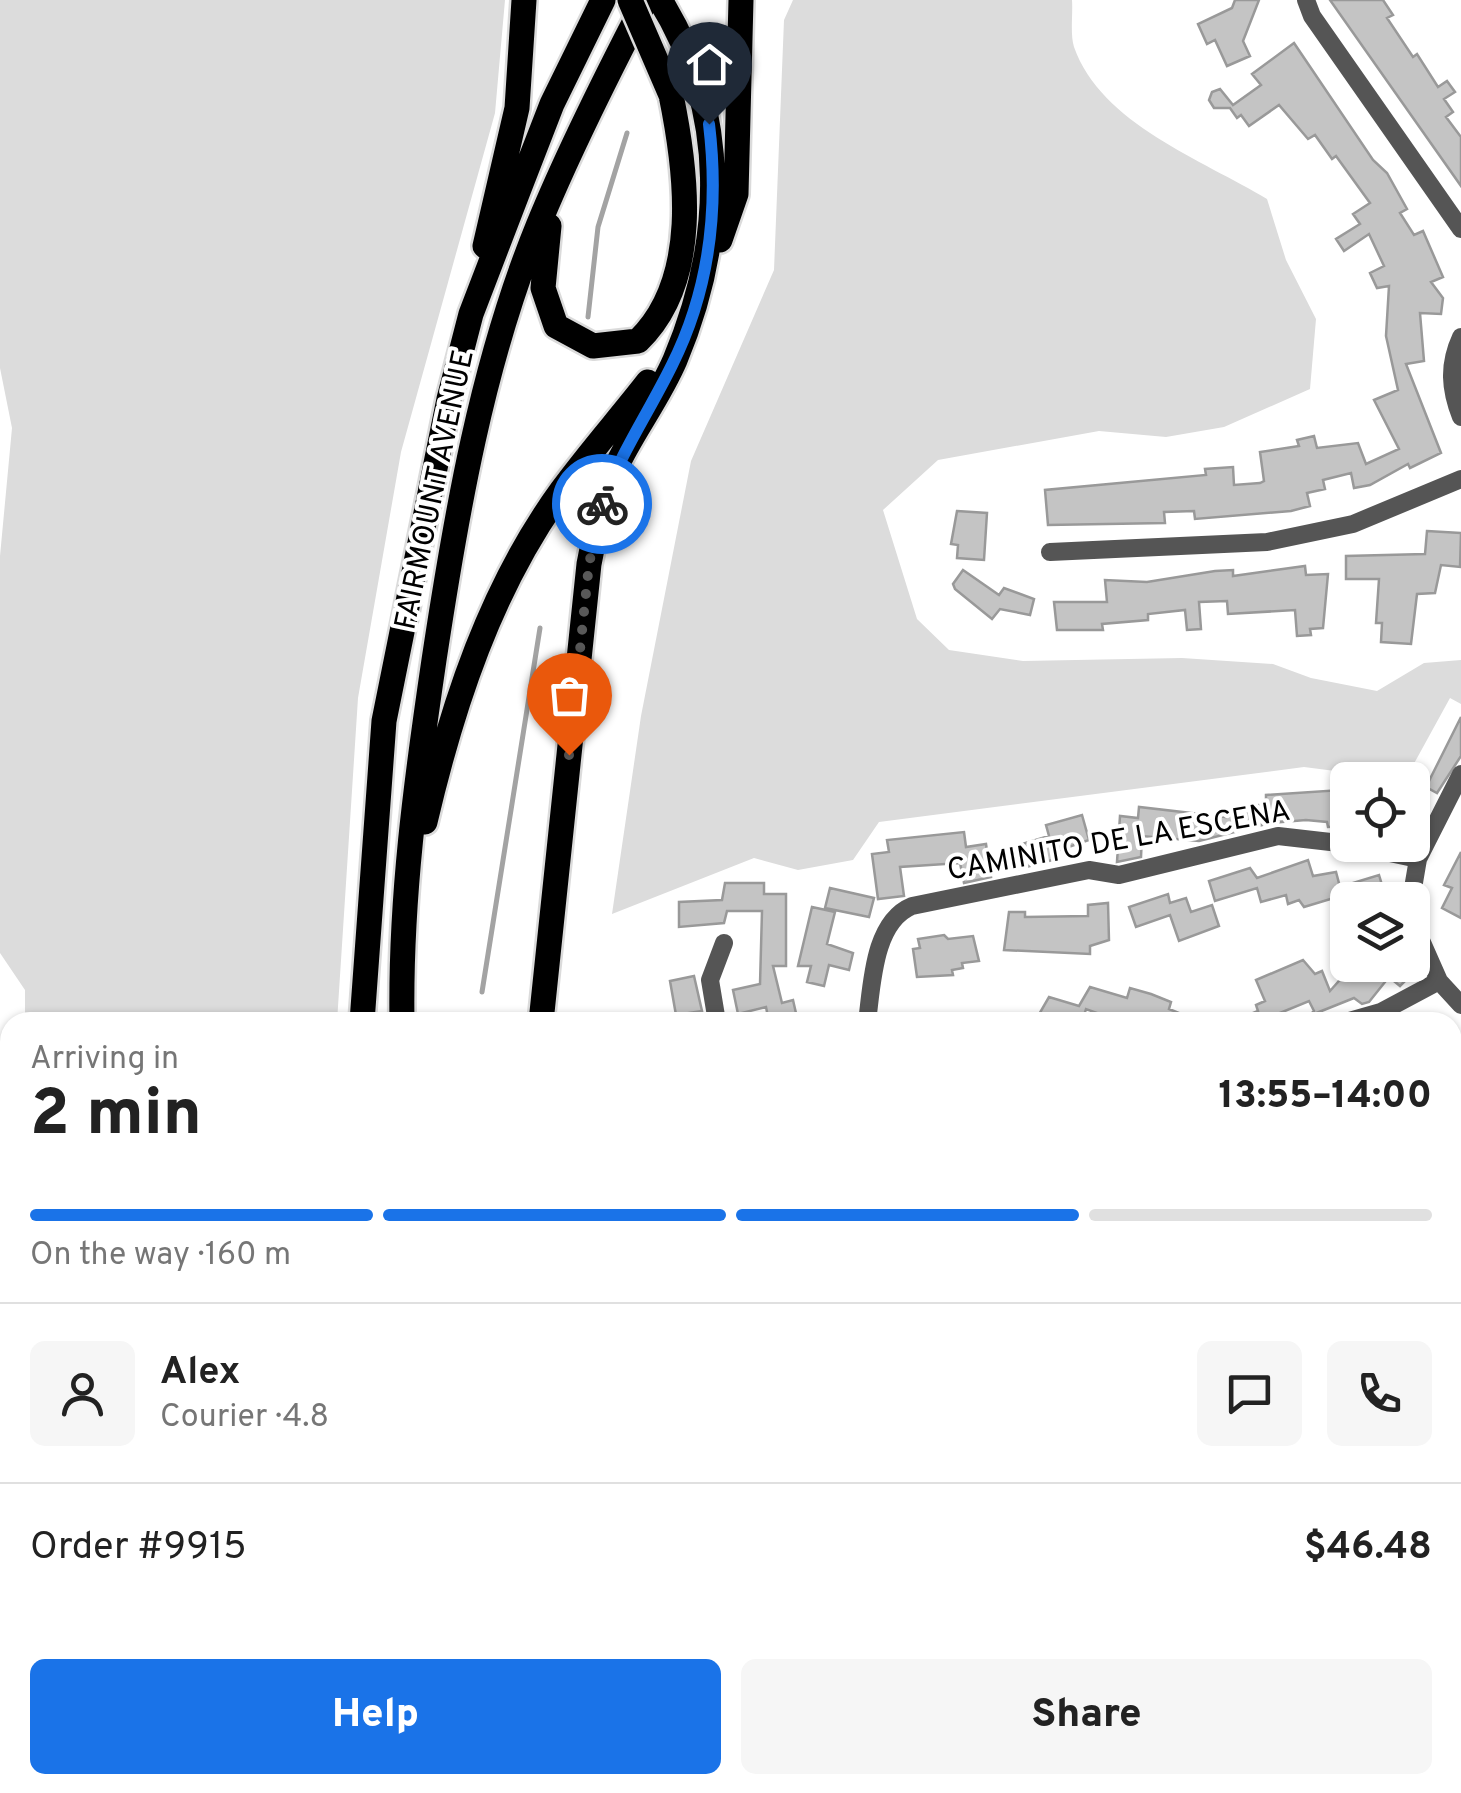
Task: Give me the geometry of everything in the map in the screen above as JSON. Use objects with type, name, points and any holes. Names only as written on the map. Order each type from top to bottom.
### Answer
[{"type":"main road","points":[[471,314],[516,108],[524,0]]},
{"type":"main road","name":"FAIRMOUNT AVENUE","points":[[363,1012],[384,720],[428,486],[471,314],[552,104],[603,0]]},
{"type":"main road","points":[[552,198],[543,288],[556,326],[593,346],[638,340],[666,304],[680,245],[686,194],[671,95],[630,0]]},
{"type":"main road","name":"FAIRMOUNT AVENUE","points":[[402,1012],[401,930],[414,797],[464,485],[516,293],[552,198],[646,0]]},
{"type":"main road","points":[[660,0],[690,60],[709,124],[714,171],[707,266]]},
{"type":"main road","points":[[543,1012],[589,564],[600,510],[617,464],[674,361],[707,266],[728,224],[736,194],[742,0]]},
{"type":"main road","points":[[401,930],[452,720],[500,595],[562,489],[685,328]]},
{"type":"street","points":[[1306,0],[1312,16],[1461,229]]},
{"type":"street","points":[[1461,337],[1450,370],[1452,395],[1461,417]]},
{"type":"street","points":[[1050,552],[1268,542],[1353,524],[1461,479]]},
{"type":"street","points":[[1430,835],[1461,774]]},
{"type":"street","name":"CAMINITO DE LA ESCENA","points":[[869,1012],[886,928],[897,912],[912,906],[1089,870],[1119,875],[1278,836],[1330,842]]},
{"type":"street","points":[[715,1012],[710,980],[724,943]]},
{"type":"street","points":[[1430,960],[1439,980],[1461,1006]]},
{"type":"street","points":[[1381,1012],[1439,980]]},
{"type":"shaded area","points":[[0,0],[505,0],[495,113],[401,452],[358,698],[338,1012],[25,1012],[25,990],[0,953],[0,556],[12,428],[0,368]]},
{"type":"shaded area","points":[[793,0],[1072,0],[1074,47],[1087,74],[1107,98],[1157,137],[1267,199],[1286,260],[1316,319],[1310,389],[1224,427],[1166,437],[1099,431],[938,460],[883,510],[917,619],[949,650],[1023,661],[1182,658],[1273,664],[1311,678],[1377,691],[1424,663],[1461,660],[1461,704],[1450,698],[1415,762],[1330,762],[1330,770],[1304,767],[879,822],[853,860],[798,870],[754,858],[612,914],[641,716],[691,461],[774,270],[784,20]]},
{"type":"building","points":[[1235,0],[1259,0],[1243,41],[1250,56],[1227,66],[1215,40],[1207,44],[1198,24],[1232,8]]},
{"type":"building","points":[[1330,0],[1383,0],[1393,15],[1387,18],[1413,57],[1417,54],[1438,87],[1447,81],[1455,92],[1444,99],[1453,112],[1446,117],[1461,137],[1461,186]]},
{"type":"building","points":[[1294,43],[1373,160],[1387,173],[1407,209],[1400,213],[1414,235],[1423,231],[1443,277],[1431,282],[1443,298],[1441,314],[1420,313],[1424,361],[1406,364],[1441,453],[1410,468],[1408,464],[1370,485],[1354,488],[1351,473],[1323,480],[1325,489],[1307,493],[1310,506],[1291,511],[1195,519],[1194,511],[1164,512],[1165,523],[1048,525],[1045,490],[1206,475],[1205,469],[1233,467],[1234,485],[1260,483],[1264,481],[1260,452],[1299,446],[1297,440],[1314,436],[1317,448],[1358,443],[1366,464],[1399,449],[1374,400],[1398,390],[1386,336],[1389,286],[1377,288],[1370,273],[1384,266],[1369,234],[1344,251],[1336,239],[1360,224],[1353,214],[1370,203],[1336,156],[1332,159],[1315,135],[1308,139],[1279,105],[1249,126],[1241,115],[1237,118],[1230,108],[1214,108],[1209,100],[1212,92],[1220,89],[1233,105],[1261,85],[1252,74]]},
{"type":"building","points":[[957,511],[987,513],[984,560],[957,558],[958,545],[951,544]]},
{"type":"building","points":[[1427,531],[1461,533],[1460,567],[1441,565],[1435,593],[1417,594],[1411,644],[1381,642],[1382,623],[1376,623],[1379,579],[1346,579],[1346,556],[1425,554]]},
{"type":"building","points":[[1305,566],[1306,575],[1328,574],[1323,628],[1310,629],[1311,635],[1297,636],[1295,610],[1228,614],[1227,601],[1199,602],[1201,629],[1187,630],[1185,610],[1148,614],[1148,620],[1102,624],[1103,630],[1057,630],[1054,602],[1107,602],[1105,580],[1147,582],[1233,570],[1233,576]]},
{"type":"building","points":[[963,570],[999,595],[1004,588],[1034,599],[1030,615],[1000,609],[992,619],[955,589],[953,584]]},
{"type":"building","points":[[1461,717],[1461,756],[1437,793],[1430,789],[1430,779]]},
{"type":"building","points":[[1330,791],[1330,827],[1327,822],[1306,820],[1270,823],[1199,841],[1142,836],[1141,857],[1117,862],[1120,816],[1138,818],[1139,807],[1226,817],[1225,810],[1266,804],[1266,795]]},
{"type":"building","points":[[1082,815],[1089,840],[1054,852],[1056,859],[1015,870],[1009,848],[1049,836],[1046,825]]},
{"type":"building","points":[[964,832],[966,847],[986,844],[991,877],[964,883],[960,863],[900,867],[904,896],[878,899],[872,854],[889,852],[887,840]]},
{"type":"building","points":[[1461,852],[1461,918],[1442,908],[1452,888],[1444,885]]},
{"type":"building","points":[[1308,860],[1313,876],[1336,872],[1339,882],[1330,882],[1330,899],[1304,907],[1299,900],[1288,904],[1286,895],[1261,902],[1257,888],[1215,901],[1209,881],[1250,868],[1257,878]]},
{"type":"building","points":[[1379,875],[1381,882],[1356,882]]},
{"type":"building","points":[[725,883],[764,883],[764,894],[786,894],[786,966],[773,966],[782,1003],[793,1000],[796,1012],[767,1012],[766,1007],[738,1012],[733,990],[760,984],[762,911],[727,911],[724,923],[679,927],[679,902],[722,900]]},
{"type":"building","points":[[830,888],[874,898],[869,917],[825,908]]},
{"type":"building","points":[[1168,894],[1170,903],[1186,898],[1191,912],[1212,905],[1219,926],[1179,941],[1170,915],[1136,927],[1129,907]]},
{"type":"building","points":[[1108,903],[1109,940],[1090,946],[1090,954],[1004,950],[1009,912],[1025,912],[1025,917],[1088,916],[1088,905]]},
{"type":"building","points":[[812,907],[835,912],[827,944],[853,953],[849,970],[829,965],[824,986],[807,982],[811,966],[798,966]]},
{"type":"building","points":[[944,935],[948,939],[973,936],[979,961],[962,963],[963,968],[952,970],[953,975],[917,977],[913,949],[920,948],[918,939]]},
{"type":"building","points":[[1303,960],[1315,974],[1322,971],[1330,991],[1338,982],[1385,982],[1369,1002],[1362,1004],[1354,998],[1319,1012],[1313,1012],[1309,1001],[1282,1012],[1256,1012],[1256,1005],[1265,1001],[1256,980]]},
{"type":"building","points":[[694,976],[702,1011],[675,1012],[670,981]]},
{"type":"building","points":[[1090,987],[1127,998],[1130,988],[1171,1002],[1169,1009],[1176,1012],[1040,1012],[1049,997],[1079,1006]]},
{"type":"waterway","points":[[588,317],[598,227],[627,133]]},
{"type":"waterway","points":[[482,992],[540,628]]},
{"type":"way so far","points":[[569,755],[589,564],[602,504]]},
{"type":"route","points":[[602,504],[617,464],[674,361],[707,266],[714,208],[709,124]]}]
